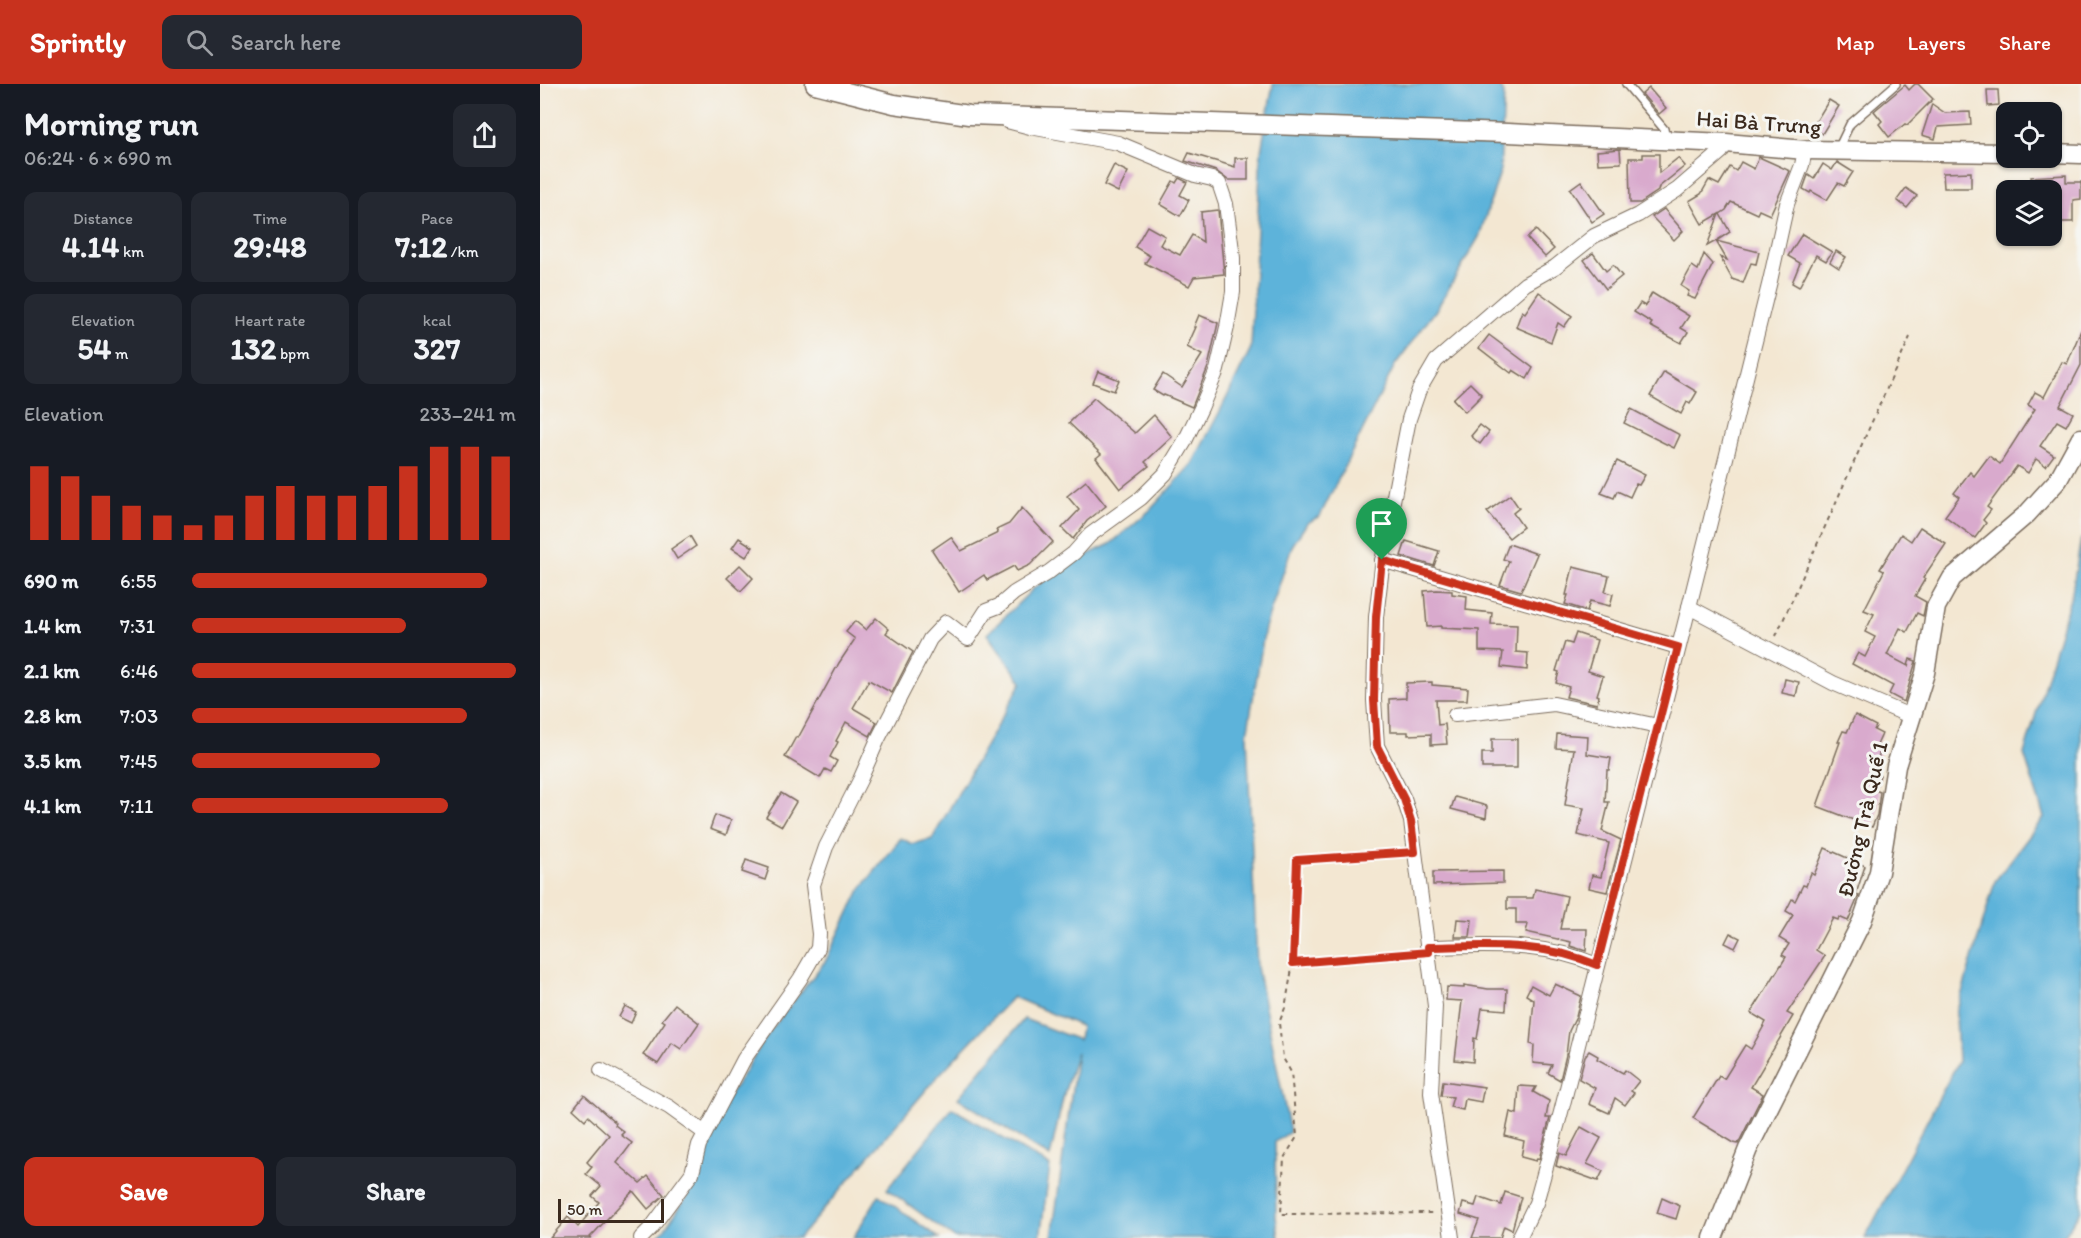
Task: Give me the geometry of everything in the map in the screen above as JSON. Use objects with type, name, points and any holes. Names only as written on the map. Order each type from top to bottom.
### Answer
[{"type":"street","points":[[641,1238],[692,1173],[699,1145],[744,1059],[800,979],[818,948],[819,934],[813,885],[826,847],[930,639],[946,622],[968,639],[986,611],[999,606],[1014,593],[1049,572],[1074,553],[1090,535],[1141,498],[1165,474],[1202,408],[1217,370],[1233,292],[1233,258],[1226,204],[1219,183],[1212,178],[1195,175],[1118,143],[1030,127],[991,116],[914,108],[815,84]]},
{"type":"street","name":"Hai Bà Trưng","points":[[991,116],[1508,133],[1726,143],[1805,150],[1996,153]]},
{"type":"street","points":[[1452,1238],[1431,1093],[1435,1006],[1411,821],[1404,799],[1377,746],[1374,700],[1376,617],[1382,560],[1409,419],[1419,390],[1436,361],[1526,284],[1555,267],[1594,236],[1638,215],[1677,190],[1720,152],[1726,143]]},
{"type":"street","points":[[1519,1238],[1536,1203],[1689,607],[1787,204],[1802,165],[1805,150]]},
{"type":"street","points":[[2062,153],[2081,154]]},
{"type":"street","name":"Đường Trà Quế 1","points":[[1713,1238],[1748,1149],[1862,921],[1879,872],[1896,766],[1925,673],[1936,607],[1952,578],[2027,514],[2058,480],[2081,438]]},
{"type":"street","points":[[1382,560],[1678,647]]},
{"type":"street","points":[[1689,607],[1833,683],[1912,717]]},
{"type":"street","points":[[1455,715],[1554,704],[1658,726]]},
{"type":"street","points":[[1429,949],[1518,945],[1597,965]]},
{"type":"street","points":[[601,1070],[669,1107],[705,1133]]},
{"type":"lane","points":[[1626,84],[1664,129],[1666,140]]},
{"type":"lane","points":[[1837,151],[1850,124],[1896,84]]},
{"type":"path","points":[[1770,650],[1910,337]]},
{"type":"path","points":[[1415,852],[1297,860],[1293,963],[1286,1008],[1279,1023],[1282,1058],[1291,1072],[1297,1137],[1284,1158],[1281,1214],[1449,1213]]},
{"type":"path","points":[[1293,963],[1429,949]]},
{"type":"water","points":[[1273,84],[1499,84],[1504,94],[1500,172],[1479,237],[1436,310],[1395,365],[1320,516],[1307,523],[1292,546],[1265,628],[1247,735],[1257,967],[1290,1132],[1275,1142],[1276,1217],[1279,1238],[1052,1238],[1077,1052],[1064,1094],[1050,1157],[958,1098],[1024,1019],[1079,1040],[1081,1026],[1013,997],[939,1075],[799,1238],[655,1238],[664,1230],[693,1188],[715,1125],[729,1096],[771,1030],[826,960],[860,890],[901,838],[912,844],[932,839],[1022,682],[987,634],[1033,589],[1062,567],[1110,544],[1150,510],[1192,464],[1251,348],[1261,151]]},
{"type":"water","points":[[2081,538],[2081,1210],[2063,1238],[1865,1238],[1958,1062],[1956,1013],[1995,881],[2044,817],[2024,754],[2072,592]]},
{"type":"water","points":[[952,1108],[1050,1166],[1040,1238],[955,1238],[887,1189]]},
{"type":"water","points":[[879,1195],[939,1238],[853,1238]]},
{"type":"building","points":[[1918,84],[1933,99],[1907,125],[1905,124],[1889,137],[1879,124],[1882,121],[1874,111],[1905,85],[1909,90]]},
{"type":"building","points":[[1649,88],[1666,108],[1659,114],[1642,94]]},
{"type":"building","points":[[1987,90],[1998,90],[1999,102],[1996,102],[1996,105],[1988,106]]},
{"type":"building","points":[[1829,100],[1839,106],[1822,134],[1812,128]]},
{"type":"building","points":[[1932,104],[1945,113],[1970,112],[1971,125],[1938,127],[1935,139],[1922,135]]},
{"type":"building","points":[[1620,149],[1621,163],[1598,164],[1597,151]]},
{"type":"building","points":[[1189,153],[1235,167],[1235,158],[1248,158],[1248,180],[1228,180],[1216,171],[1185,161]]},
{"type":"building","points":[[1643,154],[1659,154],[1659,173],[1678,158],[1685,166],[1659,187],[1658,191],[1640,203],[1630,203],[1629,158],[1643,158]]},
{"type":"building","points":[[1759,157],[1790,171],[1770,215],[1759,210],[1757,214],[1731,202],[1720,214],[1730,232],[1707,246],[1719,214],[1702,224],[1689,201],[1701,194],[1709,180],[1719,185],[1730,167],[1736,171],[1741,162],[1754,169]]},
{"type":"building","points":[[1837,162],[1853,172],[1844,186],[1838,183],[1827,200],[1803,189],[1808,175],[1814,179],[1823,164],[1832,170]]},
{"type":"building","points":[[1114,165],[1128,172],[1118,192],[1104,185]]},
{"type":"building","points":[[1971,172],[1971,188],[1944,188],[1943,173]]},
{"type":"building","points":[[2066,175],[2066,182],[2081,182],[2081,199],[2073,200],[2073,222],[2062,222],[2062,180],[2031,180],[2031,177]]},
{"type":"building","points":[[1179,178],[1187,182],[1180,195],[1189,200],[1180,216],[1160,204],[1173,181],[1176,183]]},
{"type":"building","points":[[1581,181],[1604,214],[1592,222],[1570,189]]},
{"type":"building","points":[[1906,188],[1917,196],[1907,208],[1897,200]]},
{"type":"building","points":[[1664,209],[1683,231],[1674,240],[1652,217]]},
{"type":"building","points":[[1218,210],[1224,274],[1194,277],[1189,286],[1145,263],[1150,256],[1135,247],[1147,226],[1165,236],[1160,245],[1180,255],[1192,235],[1203,242],[1201,212]]},
{"type":"building","points":[[1536,230],[1554,249],[1545,257],[1527,238]]},
{"type":"building","points":[[1802,234],[1832,252],[1826,261],[1816,255],[1799,287],[1792,283],[1800,263],[1788,256]]},
{"type":"building","points":[[1716,241],[1759,252],[1756,264],[1751,263],[1743,283],[1732,279],[1720,257],[1727,260]]},
{"type":"building","points":[[1836,251],[1846,257],[1839,268],[1830,262]]},
{"type":"building","points":[[1593,253],[1606,271],[1613,265],[1622,276],[1606,289],[1584,260]]},
{"type":"building","points":[[1704,254],[1713,264],[1695,299],[1687,296],[1689,291],[1681,286],[1692,266],[1698,270]]},
{"type":"building","points":[[1539,292],[1572,316],[1564,327],[1558,323],[1551,342],[1516,327],[1522,311],[1525,313]]},
{"type":"building","points":[[1652,293],[1689,316],[1681,328],[1688,332],[1681,343],[1650,326],[1652,323],[1634,312],[1640,303],[1645,306]]},
{"type":"building","points":[[1199,315],[1218,323],[1208,367],[1192,407],[1153,390],[1163,374],[1182,387],[1202,355],[1187,347]]},
{"type":"building","points":[[2081,330],[2081,365],[2060,406],[2073,413],[2066,426],[2057,421],[2040,446],[2054,455],[2046,466],[2036,459],[2028,473],[2017,466],[1987,507],[1991,510],[1983,520],[1986,523],[1975,538],[1945,516],[1959,497],[1954,493],[1970,472],[1974,476],[1989,456],[2000,464],[2035,409],[2028,405],[2035,392],[2044,397],[2062,362],[2067,364]]},
{"type":"building","points":[[1489,335],[1533,368],[1527,379],[1513,370],[1511,373],[1479,348]]},
{"type":"building","points":[[1098,371],[1119,380],[1114,391],[1093,383]]},
{"type":"building","points":[[1664,372],[1697,392],[1690,404],[1687,402],[1681,414],[1650,396]]},
{"type":"building","points":[[1470,383],[1482,395],[1465,412],[1453,399]]},
{"type":"building","points":[[1094,398],[1135,433],[1154,415],[1172,437],[1145,462],[1149,466],[1120,489],[1096,458],[1101,454],[1069,423]]},
{"type":"building","points":[[1631,409],[1680,435],[1674,448],[1624,423]]},
{"type":"building","points":[[1480,425],[1489,432],[1480,444],[1471,436]]},
{"type":"building","points":[[1617,461],[1645,475],[1639,485],[1636,484],[1630,497],[1617,491],[1614,498],[1601,493]]},
{"type":"building","points":[[1086,481],[1106,506],[1087,521],[1073,539],[1062,528],[1079,510],[1067,496]]},
{"type":"building","points":[[1510,495],[1519,508],[1513,513],[1523,527],[1509,538],[1487,512]]},
{"type":"building","points":[[1022,508],[1053,542],[1030,565],[1017,571],[1014,566],[987,580],[984,575],[959,592],[932,550],[951,537],[961,551],[998,533],[996,530],[1009,524]]},
{"type":"building","points":[[1920,527],[1946,544],[1923,578],[1925,579],[1915,596],[1926,602],[1923,616],[1917,613],[1907,632],[1900,628],[1887,655],[1908,666],[1910,659],[1916,661],[1904,702],[1889,694],[1893,686],[1852,664],[1858,653],[1865,657],[1875,637],[1865,632],[1874,614],[1864,610],[1884,571],[1880,569],[1901,534],[1911,541]]},
{"type":"building","points":[[690,536],[696,546],[677,559],[671,549]]},
{"type":"building","points":[[739,538],[753,547],[746,557],[732,548]]},
{"type":"building","points":[[1406,541],[1439,551],[1434,566],[1401,556]]},
{"type":"building","points":[[1509,544],[1537,554],[1521,591],[1500,585],[1509,561],[1503,559]]},
{"type":"building","points":[[740,565],[753,578],[741,591],[727,578]]},
{"type":"building","points":[[1573,567],[1609,576],[1605,592],[1613,594],[1610,606],[1590,601],[1587,611],[1565,604]]},
{"type":"building","points":[[1424,591],[1452,591],[1452,594],[1467,596],[1466,610],[1492,613],[1491,624],[1517,625],[1516,652],[1528,653],[1527,670],[1501,667],[1503,652],[1479,651],[1479,630],[1441,628],[1441,626],[1427,627]]},
{"type":"building","points":[[876,618],[889,629],[886,633],[913,652],[892,693],[869,680],[853,708],[877,722],[870,736],[846,722],[830,757],[837,761],[831,772],[825,769],[820,778],[785,757],[855,639],[846,632],[855,621],[866,630]]},
{"type":"building","points":[[1576,633],[1597,640],[1588,671],[1603,676],[1597,695],[1599,696],[1597,704],[1566,697],[1569,687],[1556,683],[1559,672],[1556,671],[1565,642],[1572,644]]},
{"type":"building","points":[[1785,679],[1799,682],[1796,696],[1782,693]]},
{"type":"building","points":[[1432,682],[1432,685],[1468,688],[1467,700],[1436,700],[1438,725],[1445,724],[1447,744],[1431,745],[1431,734],[1408,735],[1408,732],[1390,732],[1389,699],[1406,698],[1406,683]]},
{"type":"building","points":[[1855,715],[1876,726],[1874,730],[1882,734],[1877,745],[1882,747],[1872,773],[1880,775],[1875,790],[1880,792],[1877,815],[1872,827],[1817,806],[1840,742],[1838,742],[1843,731],[1847,732]]},
{"type":"building","points":[[1557,734],[1588,736],[1587,754],[1611,758],[1609,770],[1607,770],[1605,802],[1609,802],[1602,831],[1621,840],[1607,892],[1589,888],[1592,875],[1601,877],[1609,843],[1578,835],[1584,808],[1565,805],[1574,749],[1556,748]]},
{"type":"building","points":[[1492,739],[1517,739],[1517,768],[1482,768],[1482,753],[1492,753]]},
{"type":"building","points":[[781,793],[796,802],[782,826],[766,817]]},
{"type":"building","points":[[1455,797],[1487,806],[1486,818],[1451,809]]},
{"type":"building","points":[[715,815],[731,820],[726,835],[710,829]]},
{"type":"building","points":[[1825,848],[1865,866],[1856,894],[1859,895],[1848,921],[1839,917],[1838,920],[1833,918],[1816,950],[1825,956],[1787,1013],[1793,1016],[1751,1087],[1763,1094],[1738,1144],[1734,1143],[1693,1118],[1719,1076],[1724,1079],[1745,1045],[1751,1049],[1766,1022],[1751,1013],[1786,957],[1782,955],[1789,944],[1779,938],[1793,915],[1786,911],[1792,899],[1795,901],[1803,885],[1806,886],[1811,873],[1814,875]]},
{"type":"building","points":[[746,860],[769,868],[765,880],[742,872]]},
{"type":"building","points":[[1503,871],[1503,883],[1433,885],[1433,872]]},
{"type":"building","points":[[1535,889],[1567,896],[1560,929],[1587,929],[1586,951],[1570,946],[1571,942],[1526,932],[1528,924],[1516,924],[1516,909],[1507,909],[1507,898],[1533,898]]},
{"type":"building","points":[[1457,919],[1472,920],[1470,937],[1455,937]]},
{"type":"building","points":[[1730,933],[1740,938],[1735,948],[1725,943]]},
{"type":"building","points":[[1555,984],[1581,996],[1576,1017],[1569,1031],[1560,1080],[1548,1073],[1552,1065],[1533,1063],[1534,1045],[1530,1044],[1534,1000],[1526,995],[1531,985],[1549,995]]},
{"type":"building","points":[[1464,985],[1507,989],[1506,1010],[1482,1008],[1477,1039],[1474,1038],[1473,1062],[1455,1060],[1462,1001],[1446,1000],[1447,987],[1464,988]]},
{"type":"building","points":[[675,1004],[699,1023],[681,1049],[672,1043],[658,1064],[643,1055],[665,1022],[662,1020]]},
{"type":"building","points":[[625,1006],[636,1012],[631,1023],[619,1017]]},
{"type":"building","points":[[1589,1051],[1598,1056],[1597,1059],[1623,1073],[1625,1070],[1639,1081],[1631,1091],[1634,1093],[1625,1105],[1615,1098],[1609,1113],[1589,1104],[1595,1088],[1579,1079],[1585,1056]]},
{"type":"building","points":[[1443,1081],[1484,1087],[1481,1102],[1465,1099],[1463,1110],[1450,1107],[1453,1097],[1441,1096]]},
{"type":"building","points":[[1519,1086],[1536,1087],[1533,1092],[1549,1101],[1546,1118],[1550,1118],[1539,1159],[1537,1158],[1536,1161],[1521,1157],[1524,1141],[1505,1136],[1510,1112],[1517,1114]]},
{"type":"building","points":[[584,1095],[616,1123],[615,1125],[624,1132],[621,1135],[632,1143],[617,1163],[640,1183],[648,1176],[664,1195],[648,1209],[633,1191],[590,1237],[592,1238],[550,1238],[568,1217],[578,1227],[599,1202],[592,1196],[601,1186],[586,1174],[592,1167],[587,1162],[609,1135],[588,1116],[585,1120],[573,1109]]},
{"type":"building","points":[[1581,1127],[1601,1138],[1587,1164],[1603,1171],[1598,1181],[1556,1166],[1559,1153],[1566,1156]]},
{"type":"building","points":[[1505,1192],[1521,1197],[1512,1230],[1504,1226],[1500,1238],[1472,1238],[1479,1220],[1460,1214],[1463,1203],[1475,1206],[1478,1197],[1501,1205]]},
{"type":"building","points":[[1662,1198],[1680,1206],[1676,1219],[1657,1213]]},
{"type":"route","points":[[1382,560],[1678,647],[1597,965],[1540,948],[1518,945],[1428,947],[1429,952],[1293,963],[1297,860],[1415,852],[1411,821],[1404,799],[1377,746],[1374,700],[1376,617],[1382,560]]}]
